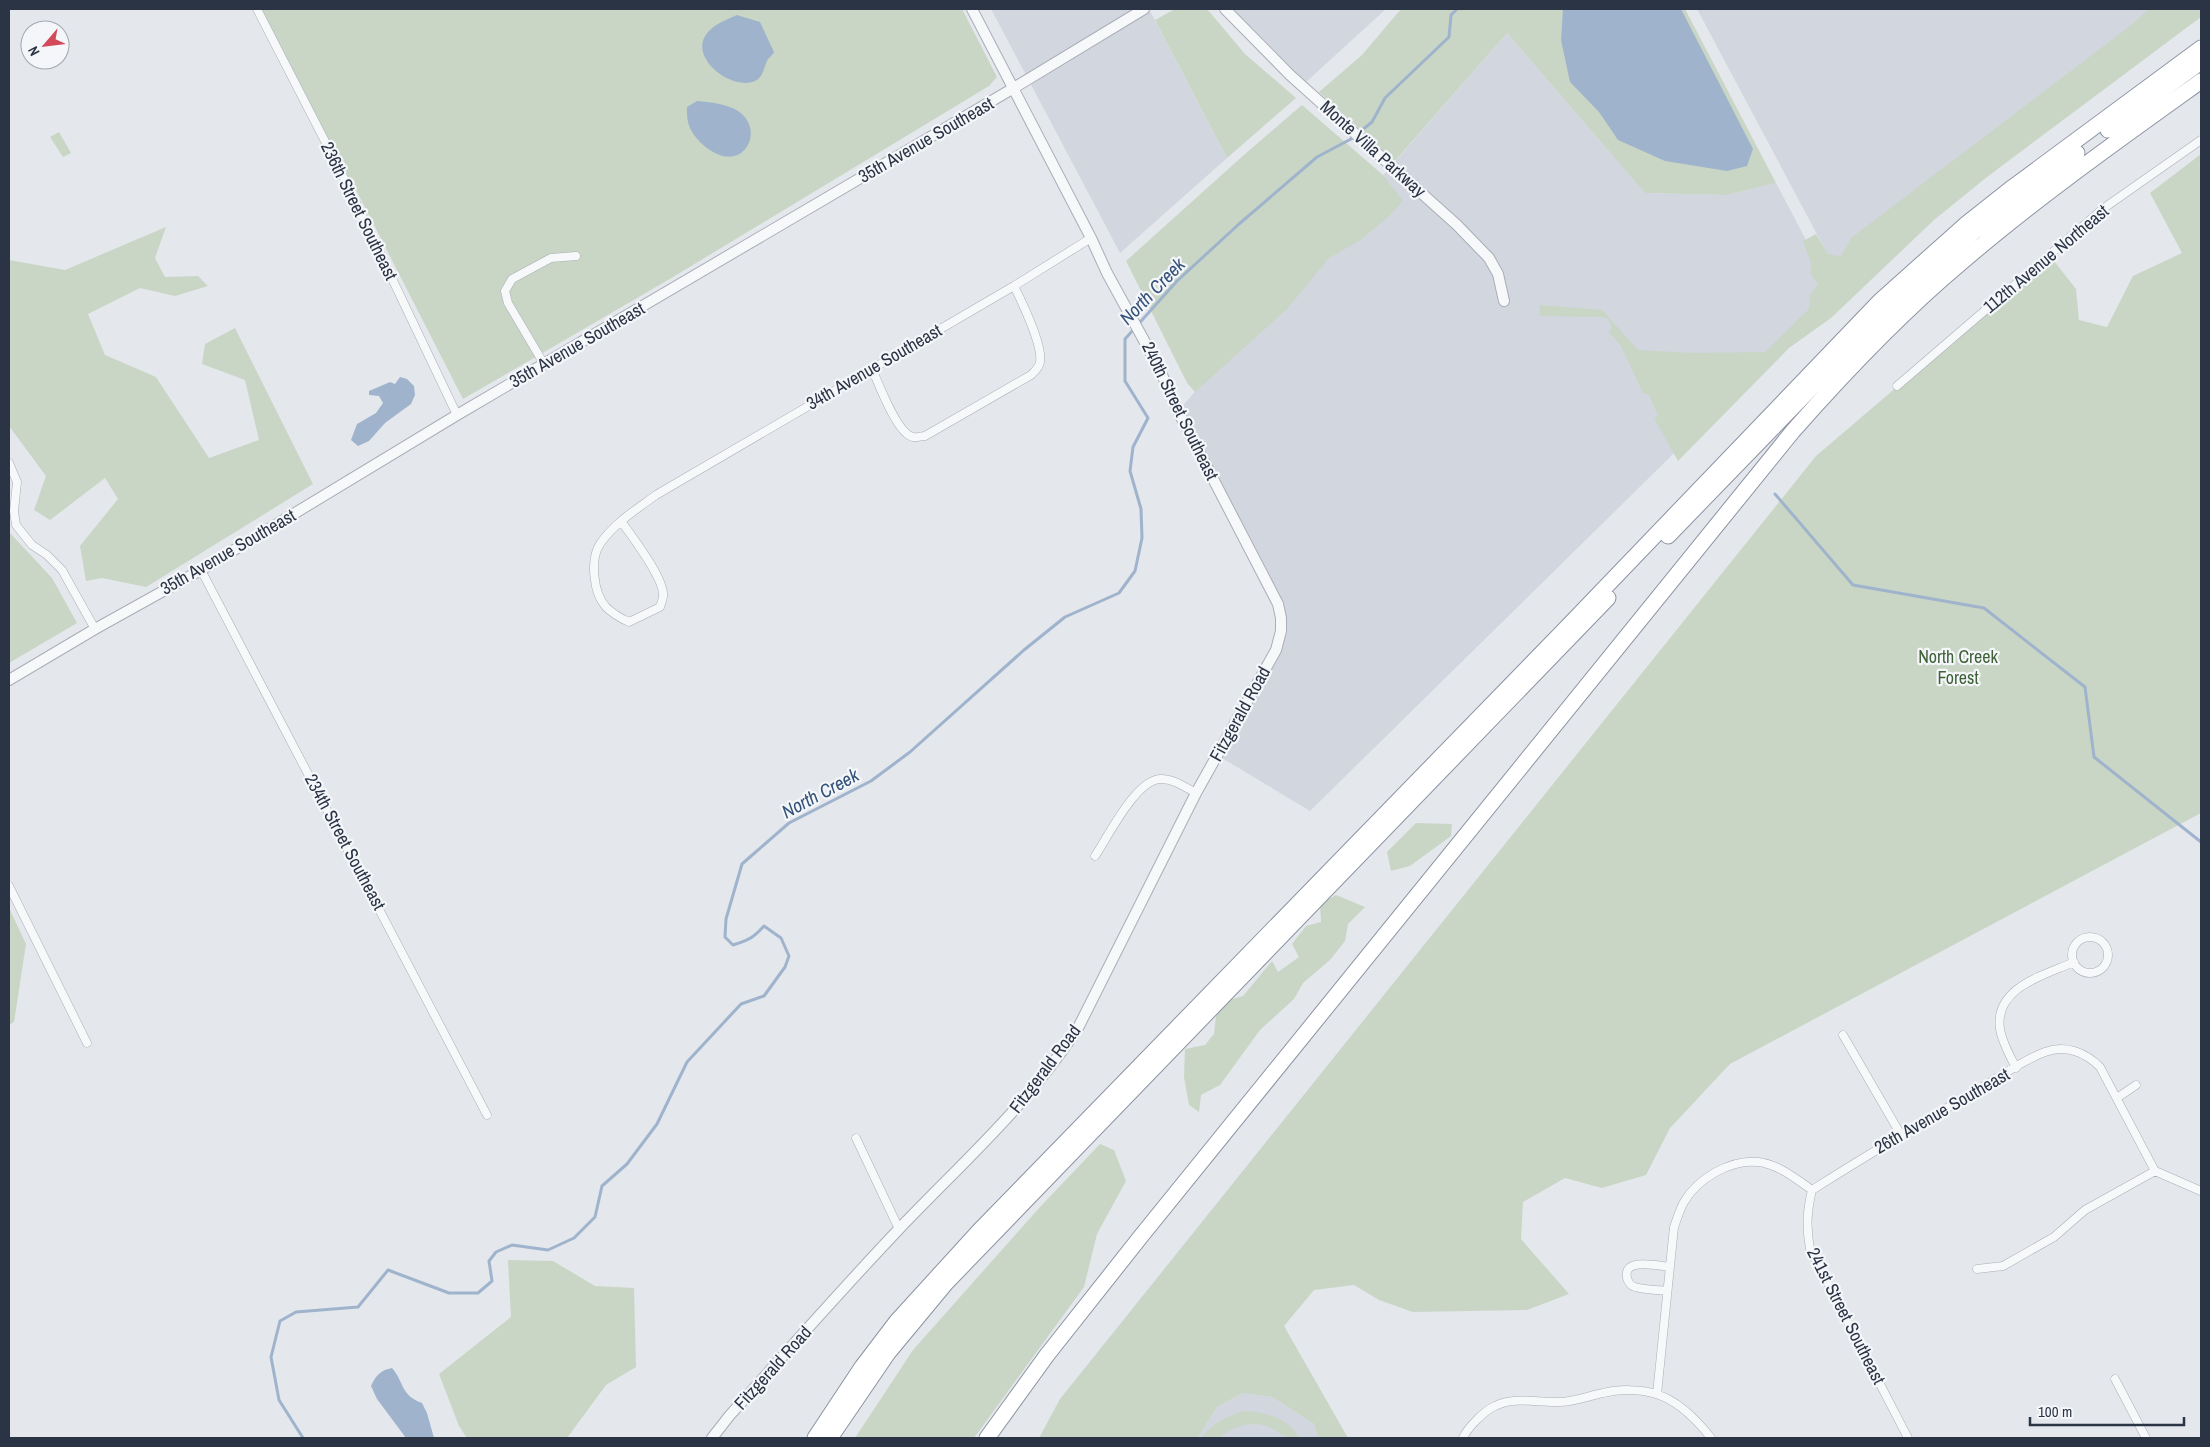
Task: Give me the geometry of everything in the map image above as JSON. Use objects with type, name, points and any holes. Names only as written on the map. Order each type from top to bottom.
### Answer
[{"type":"highway","points":[[2085,134],[2201,38]]},
{"type":"highway","points":[[815,1438],[862,1367],[896,1321],[979,1231],[1571,623],[1881,300],[1965,225],[2201,48]]},
{"type":"highway","points":[[830,1438],[888,1353],[946,1283],[1881,316],[1998,212],[2201,62]]},
{"type":"highway","points":[[987,1438],[1047,1355],[1142,1235],[1793,431],[1873,346],[1962,262],[2050,192],[2201,81]]},
{"type":"highway","points":[[997,1438],[1070,1338],[1794,442],[1849,381],[1908,322],[1976,261],[2022,222],[2201,91]]},
{"type":"highway","points":[[1571,623],[1589,619]]},
{"type":"highway","points":[[978,1251],[979,1231]]},
{"type":"street","name":"236th Street Southeast","points":[[257,9],[348,186],[457,415]]},
{"type":"street","name":"240th Street Southeast","points":[[972,9],[1091,238],[1107,273],[1143,337],[1181,417],[1270,587],[1281,618],[1281,631]]},
{"type":"street","name":"35th Avenue Southeast","points":[[9,680],[95,628],[201,570],[457,415],[1012,89],[1144,9]]},
{"type":"street","name":"Monte Villa Parkway","points":[[1225,9],[1247,34],[1378,156],[1412,183],[1489,258],[1498,274],[1504,301]]},
{"type":"street","name":"112th Avenue Northeast","points":[[1898,386],[2104,208],[2201,140]]},
{"type":"street","name":"34th Avenue Southeast","points":[[621,520],[650,562],[661,584],[664,595],[660,607],[629,622],[619,618],[605,605],[596,582],[595,563],[599,546],[621,520],[656,495],[1014,286],[1091,238]]},
{"type":"street","points":[[544,364],[508,303],[505,291],[512,279],[551,258],[576,256]]},
{"type":"street","points":[[872,369],[899,425],[904,432],[914,438],[925,436],[1031,375],[1039,367],[1041,360],[1030,319],[1014,286]]},
{"type":"street","points":[[9,464],[17,482],[14,511],[16,525],[27,540],[47,555],[62,570],[95,628]]},
{"type":"street","name":"234th Street Southeast","points":[[201,570],[487,1115]]},
{"type":"street","name":"Fitzgerald Road","points":[[712,1438],[730,1415],[899,1229],[990,1139],[1035,1088],[1060,1055],[1078,1028],[1196,793],[1276,650],[1281,631]]},
{"type":"street","points":[[1095,856],[1138,790],[1149,781],[1159,779],[1172,780],[1196,793]]},
{"type":"street","points":[[9,886],[87,1043]]},
{"type":"street","points":[[2096,937],[2107,948],[2107,963],[2095,972],[2080,970],[2074,962],[2074,947],[2081,939],[2096,937]]},
{"type":"street","points":[[2016,1068],[2000,1027],[2004,1004],[2010,994],[2023,984],[2074,962]]},
{"type":"street","points":[[1842,1035],[1901,1135]]},
{"type":"street","name":"26th Avenue Southeast","points":[[1812,1190],[1901,1135],[2046,1052],[2062,1049],[2078,1051],[2090,1057],[2100,1068],[2117,1098]]},
{"type":"street","points":[[2136,1085],[2117,1098],[2156,1171],[2201,1191]]},
{"type":"street","points":[[856,1138],[899,1229]]},
{"type":"street","points":[[1657,1394],[1674,1227],[1684,1201],[1700,1184],[1718,1171],[1737,1162],[1759,1162],[1786,1172],[1812,1190]]},
{"type":"street","points":[[1976,1269],[2003,1266],[2054,1236],[2084,1210],[2156,1171]]},
{"type":"street","name":"241st Street Southeast","points":[[1812,1190],[1807,1210],[1806,1230],[1810,1248],[1908,1438]]},
{"type":"street","points":[[1667,1291],[1635,1287],[1629,1282],[1627,1274],[1630,1267],[1637,1264],[1670,1267]]},
{"type":"street","points":[[2115,1379],[2146,1438]]},
{"type":"street","points":[[1463,1438],[1478,1419],[1495,1406],[1522,1400],[1561,1402],[1605,1392],[1636,1391],[1657,1394],[1691,1414],[1711,1438]]},
{"type":"shaded area","points":[[991,9],[1149,9],[1227,158],[1120,253]]},
{"type":"shaded area","points":[[1225,9],[1386,9],[1306,82],[1290,75]]},
{"type":"shaded area","points":[[1697,9],[2178,9],[1836,270]]},
{"type":"shaded area","points":[[1507,33],[1645,193],[1726,195],[1776,183],[1835,295],[1310,811],[1217,755],[1276,650],[1281,618],[1180,409]]},
{"type":"shaded area","points":[[1243,1393],[1272,1397],[1314,1424],[1318,1438],[1198,1438],[1217,1407]]},
{"type":"green space","points":[[257,9],[962,9],[997,77],[989,86],[668,280],[463,399],[353,184],[348,186]]},
{"type":"green space","points":[[1175,9],[1207,9],[1245,54],[1296,98],[1227,158],[1155,20]]},
{"type":"green space","points":[[1401,9],[1685,9],[1776,183],[1726,195],[1645,193],[1507,33],[1395,161],[1319,92],[1362,55]]},
{"type":"green space","points":[[2149,9],[2201,9],[2201,17],[1987,177],[1934,220],[1831,318],[1789,348],[1678,461],[1654,418],[1658,415],[1649,395],[1643,393],[1621,346],[1609,332],[1612,327],[1608,319],[1602,317],[1540,316],[1539,305],[1602,310],[1638,350],[1693,353],[1765,352],[1809,309],[1810,295],[1818,284],[1810,273],[1811,263],[1803,241],[1816,234],[1828,254],[1841,256],[1851,238],[2130,26]]},
{"type":"green space","points":[[1302,105],[1383,175],[1403,201],[1387,218],[1359,241],[1329,258],[1287,309],[1195,392],[1187,383],[1126,261]]},
{"type":"green space","points":[[59,132],[71,153],[63,157],[50,137]]},
{"type":"green space","name":"North Creek Forest","points":[[2201,154],[2201,813],[1730,1064],[1670,1128],[1646,1175],[1602,1188],[1565,1178],[1523,1202],[1521,1239],[1569,1294],[1527,1310],[1413,1312],[1379,1300],[1354,1285],[1314,1290],[1284,1326],[1348,1438],[1318,1438],[1314,1424],[1272,1397],[1243,1393],[1217,1407],[1198,1438],[1039,1438],[1060,1399],[1816,456],[2050,256],[2076,289],[2079,320],[2107,327],[2133,276],[2182,253],[2150,193]]},
{"type":"green space","points":[[166,227],[155,258],[165,277],[198,276],[208,286],[175,296],[140,288],[88,314],[105,355],[156,377],[209,458],[259,440],[245,380],[202,364],[205,344],[235,328],[313,484],[146,587],[102,578],[86,581],[80,546],[118,499],[105,478],[50,520],[34,510],[46,476],[9,426],[9,260],[65,270]]},
{"type":"green space","points":[[9,532],[52,578],[77,623],[9,663]]},
{"type":"green space","points":[[1416,823],[1452,824],[1451,836],[1410,866],[1391,871],[1387,852]]},
{"type":"green space","points":[[1336,895],[1365,907],[1348,924],[1345,941],[1330,960],[1303,983],[1294,999],[1260,1030],[1220,1085],[1201,1095],[1199,1112],[1189,1105],[1184,1077],[1185,1049],[1205,1045],[1214,1034],[1216,1016],[1226,1001],[1243,996],[1272,961],[1278,972],[1299,957],[1292,944],[1306,926],[1321,922],[1320,904]]},
{"type":"green space","points":[[9,908],[26,944],[14,1022],[9,1025]]},
{"type":"green space","points":[[1100,1144],[1114,1150],[1126,1181],[1097,1234],[1084,1287],[974,1438],[855,1438],[913,1350],[1040,1207]]},
{"type":"green space","points":[[508,1260],[553,1261],[595,1286],[634,1288],[636,1367],[606,1385],[567,1438],[467,1438],[459,1426],[439,1374],[511,1317]]},
{"type":"green space","points":[[1244,1411],[1275,1417],[1289,1425],[1300,1438],[1287,1437],[1264,1425],[1250,1424],[1230,1430],[1219,1438],[1201,1438],[1220,1421]]},
{"type":"water","points":[[1563,9],[1681,9],[1753,149],[1747,166],[1727,171],[1665,161],[1618,140],[1599,112],[1570,82],[1561,40]]},
{"type":"water","points":[[737,15],[760,22],[774,52],[761,76],[756,81],[742,83],[721,75],[705,58],[702,49],[704,39],[710,30],[719,23]]},
{"type":"water","points":[[697,101],[729,107],[738,111],[747,119],[750,129],[750,140],[746,149],[738,155],[727,157],[715,153],[700,142],[691,130],[687,117],[687,107]]},
{"type":"water","points":[[400,377],[407,379],[414,386],[415,395],[411,404],[385,423],[369,441],[358,446],[351,440],[357,424],[376,413],[383,403],[379,396],[369,395],[369,391],[390,382],[395,384]]},
{"type":"water","points":[[392,1368],[406,1392],[422,1403],[434,1438],[406,1438],[377,1399],[371,1386],[379,1374]]},
{"type":"waterway","name":"North Creek","points":[[303,1438],[279,1400],[271,1357],[280,1321],[296,1312],[358,1307],[388,1270],[449,1293],[478,1293],[492,1281],[489,1261],[496,1252],[512,1245],[548,1250],[574,1238],[595,1217],[602,1186],[627,1164],[657,1124],[687,1062],[741,1004],[764,996],[785,967],[789,956],[781,938],[764,926],[750,938],[733,945],[725,937],[726,919],[742,864],[789,823],[871,781],[910,752],[1024,650],[1065,617],[1119,593],[1135,571],[1142,538],[1141,509],[1130,471],[1133,447],[1148,418],[1125,381],[1125,339],[1177,281],[1239,224],[1317,157],[1351,139],[1372,122],[1385,98],[1449,37],[1451,15],[1457,9]]},
{"type":"waterway","points":[[1775,494],[1853,585],[1984,608],[2085,687],[2094,757],[2201,842]]}]
